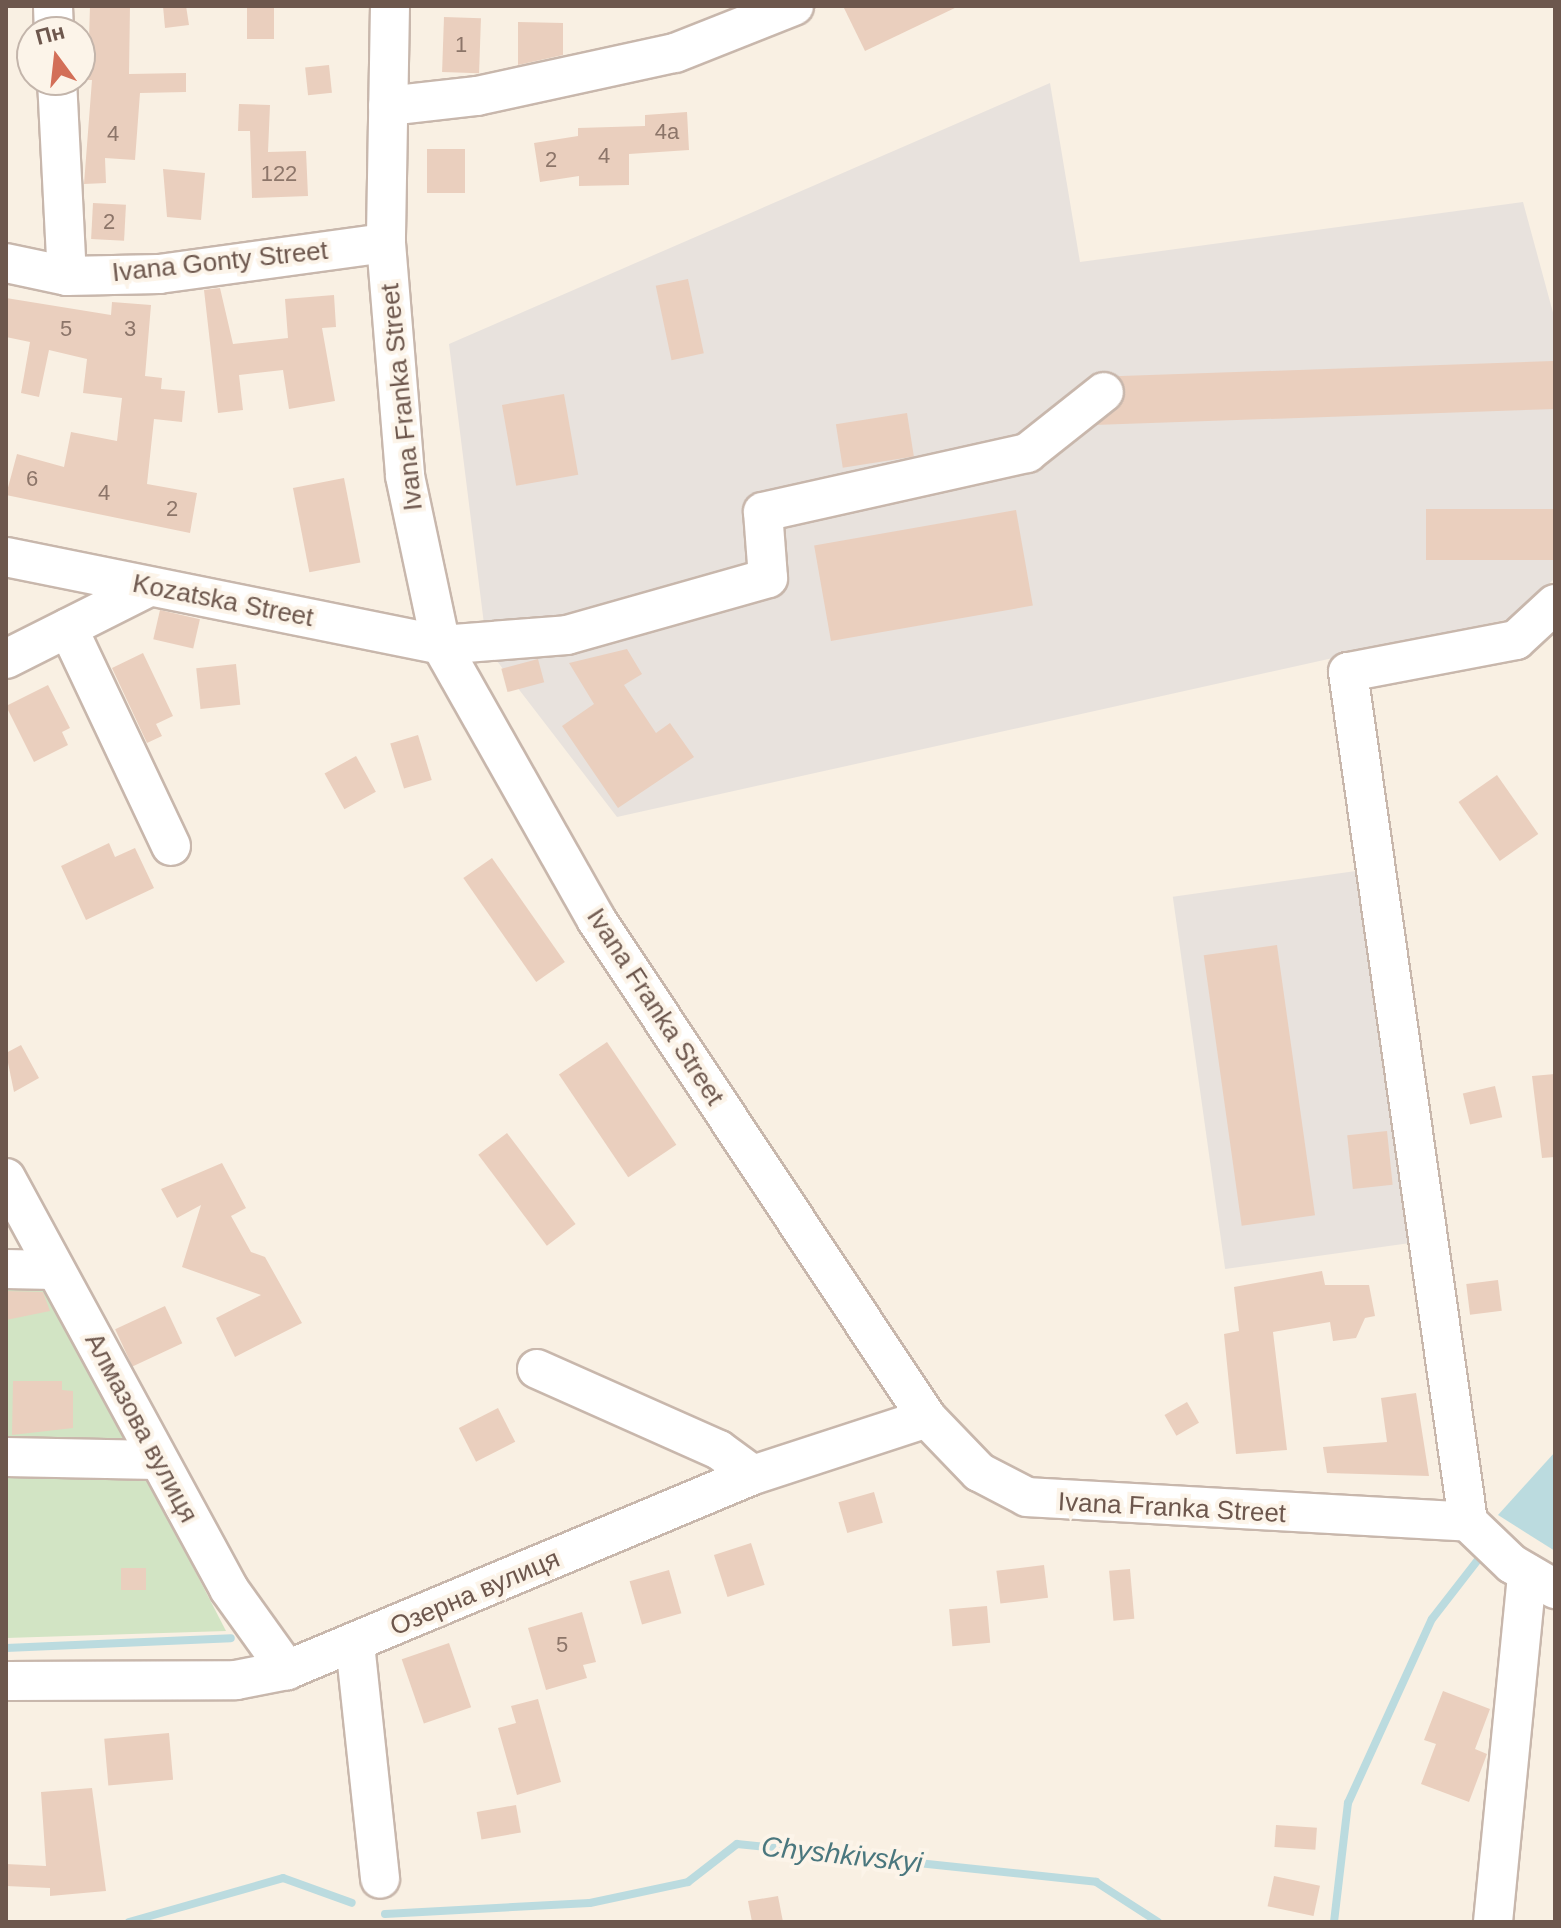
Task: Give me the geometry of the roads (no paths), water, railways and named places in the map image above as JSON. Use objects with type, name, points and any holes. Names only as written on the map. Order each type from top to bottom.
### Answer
[{"type":"street","name":"Ivana Franka Street","points":[[390,6],[386,243],[405,476],[441,645],[596,919],[927,1418],[979,1472],[1053,1502],[1476,1528]]},
{"type":"street","points":[[388,106],[477,96],[675,53],[794,6]]},
{"type":"street","points":[[58,96],[67,276]]},
{"type":"street","name":"Ivana Gonty Street","points":[[6,263],[67,276],[159,274],[386,243]]},
{"type":"street","name":"Kozatska Street","points":[[6,557],[441,645],[567,635],[768,578],[763,512],[1027,453],[1104,392]]},
{"type":"street","points":[[6,659],[149,587]]},
{"type":"street","points":[[1493,1922],[1531,1575],[1476,1528],[1348,672],[1516,640],[1555,604]]},
{"type":"street","points":[[68,628],[171,846]]},
{"type":"street","name":"Алмазова вулиця","points":[[6,1178],[229,1589],[287,1670]]},
{"type":"street","points":[[6,1269],[55,1270]]},
{"type":"street","points":[[537,1369],[719,1450],[753,1475]]},
{"type":"street","name":"Озерна вулиця","points":[[6,1681],[236,1680],[287,1670],[753,1475],[927,1418]]},
{"type":"street","points":[[6,1457],[157,1460]]},
{"type":"street","points":[[355,1644],[380,1879]]},
{"type":"water","points":[[1555,1452],[1555,1551],[1498,1515]]},
{"type":"waterway","name":"Chyshkivskyi","points":[[1334,1922],[1348,1803],[1432,1619],[1484,1552]]},
{"type":"waterway","points":[[6,1648],[231,1638]]},
{"type":"waterway","name":"Chyshkivskyi","points":[[385,1914],[590,1903],[688,1882],[737,1844],[1096,1882],[1158,1922]]},
{"type":"waterway","name":"Chyshkivskyi","points":[[129,1922],[283,1878],[352,1903]]}]
